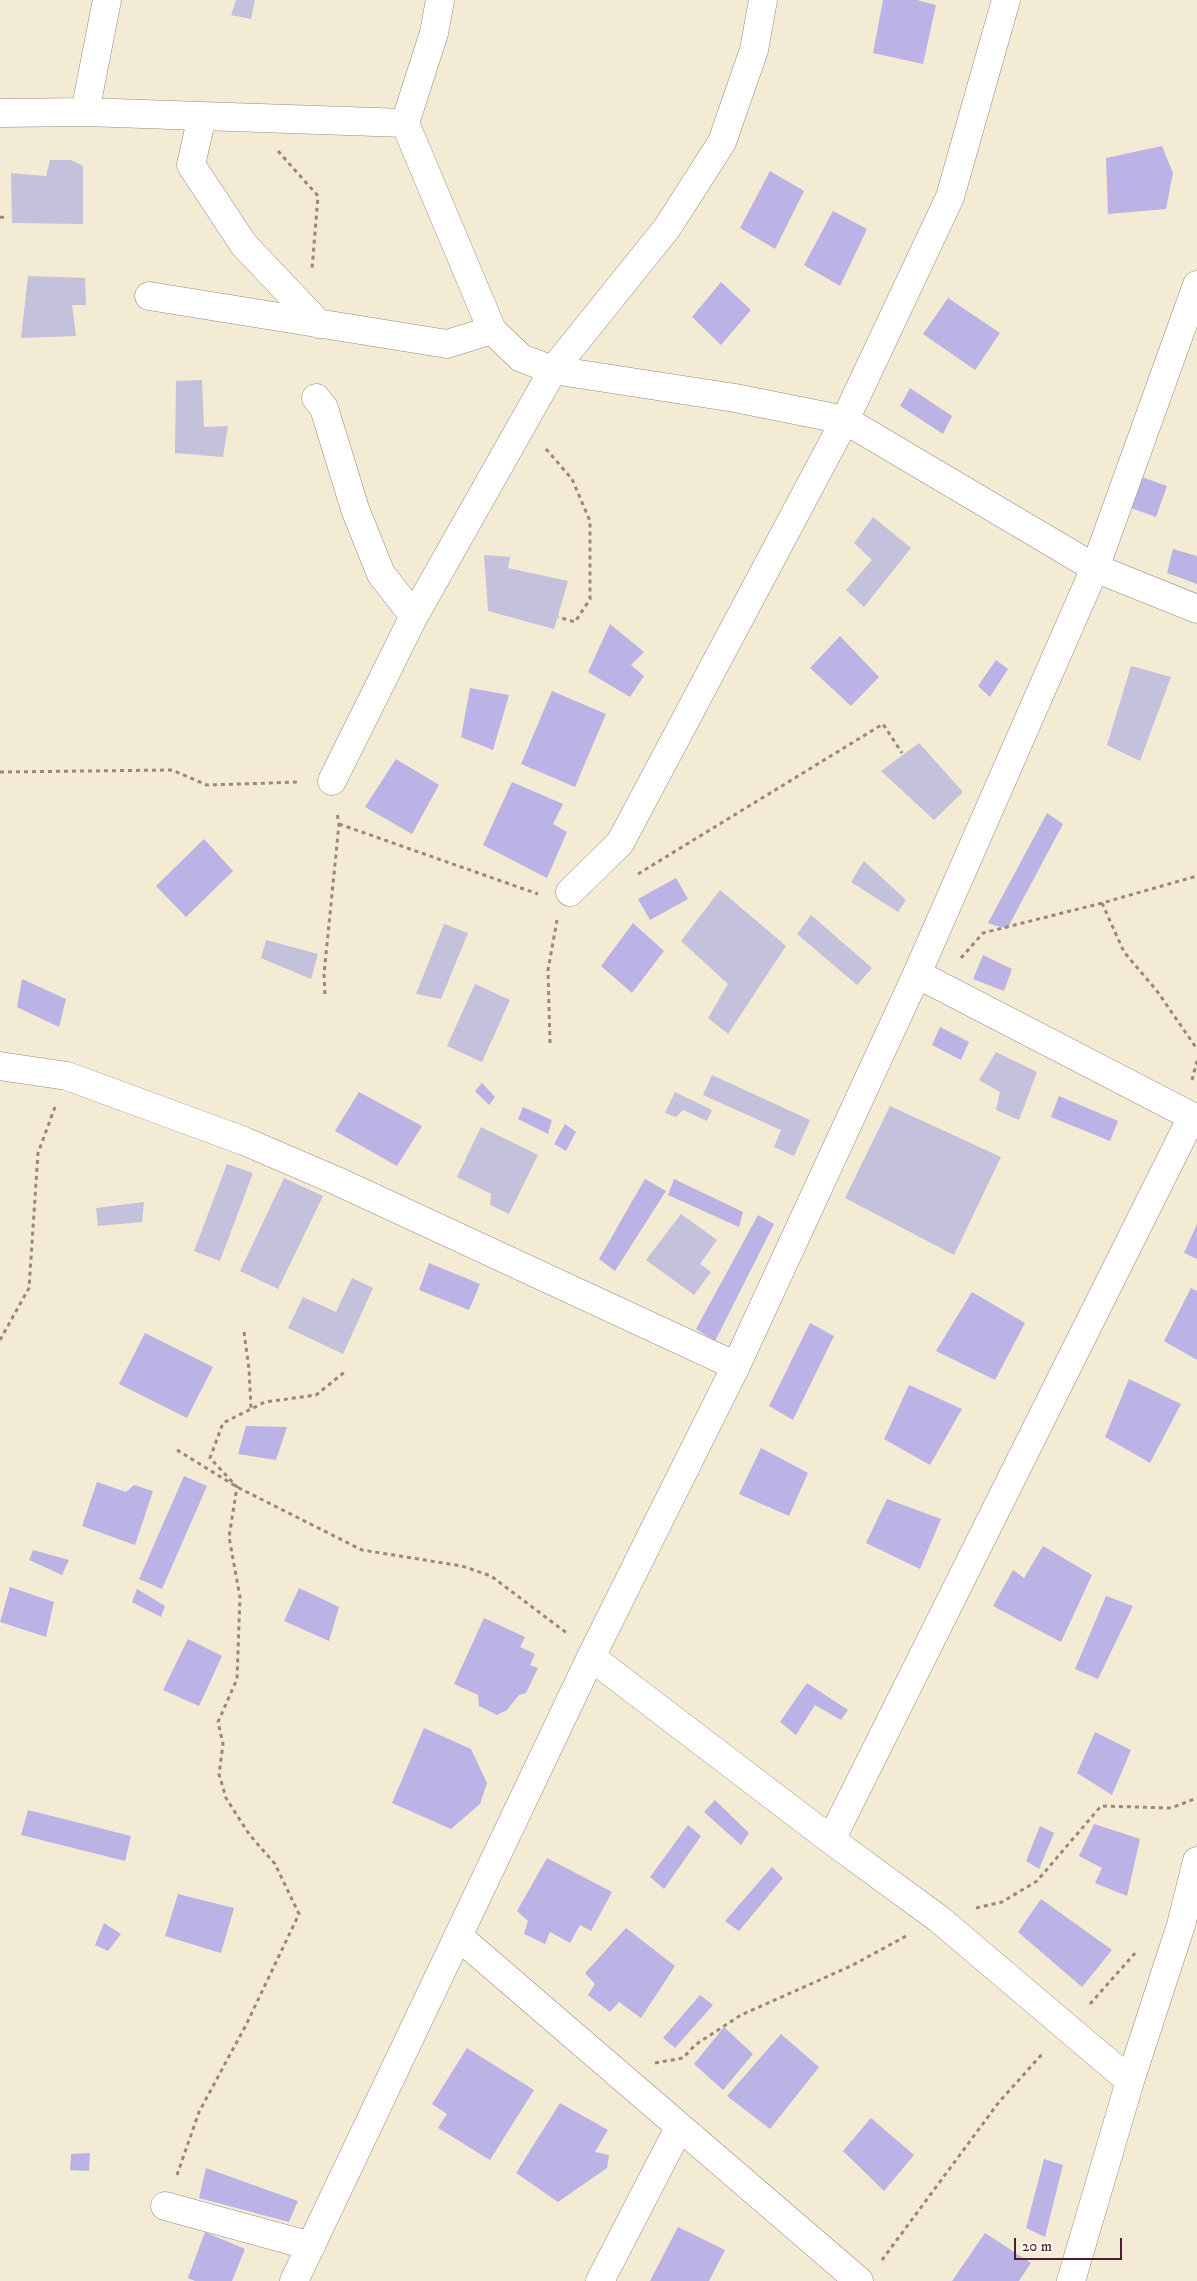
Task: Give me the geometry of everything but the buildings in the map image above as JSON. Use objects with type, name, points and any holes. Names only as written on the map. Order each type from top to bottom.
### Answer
[{"type":"street","points":[[85,112],[107,0]]},
{"type":"street","points":[[440,0],[434,33],[405,123],[492,330],[521,358],[554,370],[735,398],[845,420],[1095,568],[1197,609]]},
{"type":"street","points":[[332,782],[414,616],[554,370],[667,228],[722,142],[754,50],[763,0]]},
{"type":"street","points":[[567,899],[620,843],[845,420],[950,198],[1006,0]]},
{"type":"street","points":[[0,113],[85,112],[405,123]]},
{"type":"street","points":[[202,116],[191,165],[244,245],[319,324]]},
{"type":"street","points":[[294,2281],[591,1657],[928,980],[1095,568],[1197,285]]},
{"type":"street","points":[[149,296],[447,344],[492,330]]},
{"type":"street","points":[[316,398],[324,408],[355,509],[380,574],[414,616]]},
{"type":"street","points":[[831,1840],[1195,1118],[928,980]]},
{"type":"street","points":[[0,1066],[67,1076],[244,1141],[338,1181],[736,1366]]},
{"type":"street","points":[[591,1657],[831,1840],[939,1919],[1130,2081]]},
{"type":"street","points":[[1070,2281],[1130,2081],[1180,1925],[1197,1861]]},
{"type":"street","points":[[458,1936],[679,2128],[869,2273]]},
{"type":"street","points":[[600,2281],[679,2128]]},
{"type":"street","points":[[166,2206],[311,2246]]},
{"type":"path","points":[[247,117],[318,196],[312,270]]},
{"type":"path","points":[[0,217],[8,218]]},
{"type":"path","points":[[523,424],[572,479],[590,521],[590,599],[575,622],[558,617]]},
{"type":"path","points":[[636,875],[883,724],[902,753]]},
{"type":"path","points":[[0,772],[172,770],[206,785],[332,782]]},
{"type":"path","points":[[325,994],[324,974],[338,824],[515,887],[567,899],[554,926],[548,970],[550,1043]]},
{"type":"path","points":[[928,980],[983,932],[1102,903],[1197,876]]},
{"type":"path","points":[[1102,903],[1124,952],[1157,992],[1197,1049]]},
{"type":"path","points":[[554,926],[562,920]]},
{"type":"path","points":[[0,1340],[29,1288],[38,1153],[67,1076]]},
{"type":"path","points":[[244,1332],[249,1369],[250,1408]]},
{"type":"path","points":[[237,1487],[210,1458],[222,1423],[265,1402],[316,1395],[346,1371]]},
{"type":"path","points":[[177,1450],[237,1487],[362,1550],[462,1566],[491,1576],[570,1636]]},
{"type":"path","points":[[166,2206],[199,2112],[246,2025],[299,1914],[274,1864],[250,1834],[226,1798],[219,1774],[223,1744],[218,1722],[238,1679],[240,1597],[229,1537],[237,1487]]},
{"type":"path","points":[[869,2273],[999,2102],[1103,1992],[1135,1952],[1180,1925]]},
{"type":"shaded area","points":[[236,0],[255,0],[251,19],[231,15]]},
{"type":"shaded area","points":[[50,160],[71,160],[83,166],[83,224],[12,223],[11,173],[46,176]]},
{"type":"shaded area","points":[[28,276],[85,278],[86,305],[72,305],[76,336],[21,338]]},
{"type":"shaded area","points":[[202,380],[204,427],[228,426],[223,457],[175,453],[176,381]]},
{"type":"shaded area","points":[[873,517],[911,548],[864,607],[846,590],[872,560],[854,543]]},
{"type":"shaded area","points":[[484,555],[510,557],[508,568],[568,581],[554,629],[488,611]]},
{"type":"shaded area","points":[[1131,666],[1171,677],[1140,761],[1107,745]]},
{"type":"shaded area","points":[[919,743],[963,792],[934,820],[881,771]]},
{"type":"shaded area","points":[[864,861],[906,900],[898,912],[851,882]]},
{"type":"shaded area","points":[[720,890],[786,946],[728,1034],[708,1018],[728,984],[681,941]]},
{"type":"shaded area","points":[[811,915],[872,968],[857,985],[797,934]]},
{"type":"shaded area","points":[[444,924],[468,933],[441,999],[416,994]]},
{"type":"shaded area","points":[[266,940],[318,954],[311,979],[261,958]]},
{"type":"shaded area","points":[[475,984],[510,1000],[482,1062],[447,1046]]},
{"type":"shaded area","points":[[996,1052],[1037,1072],[1019,1120],[996,1110],[1000,1092],[979,1080]]},
{"type":"shaded area","points":[[712,1075],[810,1120],[794,1156],[774,1147],[781,1130],[703,1095]]},
{"type":"shaded area","points":[[675,1092],[712,1110],[707,1121],[683,1110],[676,1117],[665,1113]]},
{"type":"shaded area","points":[[890,1106],[1001,1157],[954,1255],[845,1198]]},
{"type":"shaded area","points":[[481,1127],[538,1155],[509,1214],[490,1205],[491,1194],[457,1177]]},
{"type":"shaded area","points":[[227,1164],[253,1173],[220,1261],[194,1251]]},
{"type":"shaded area","points":[[284,1178],[323,1196],[278,1289],[240,1271]]},
{"type":"shaded area","points":[[144,1202],[142,1222],[98,1226],[96,1208]]},
{"type":"shaded area","points":[[681,1214],[717,1240],[700,1264],[711,1272],[694,1295],[646,1260]]},
{"type":"shaded area","points":[[352,1278],[373,1288],[343,1354],[288,1328],[303,1297],[336,1312]]}]
